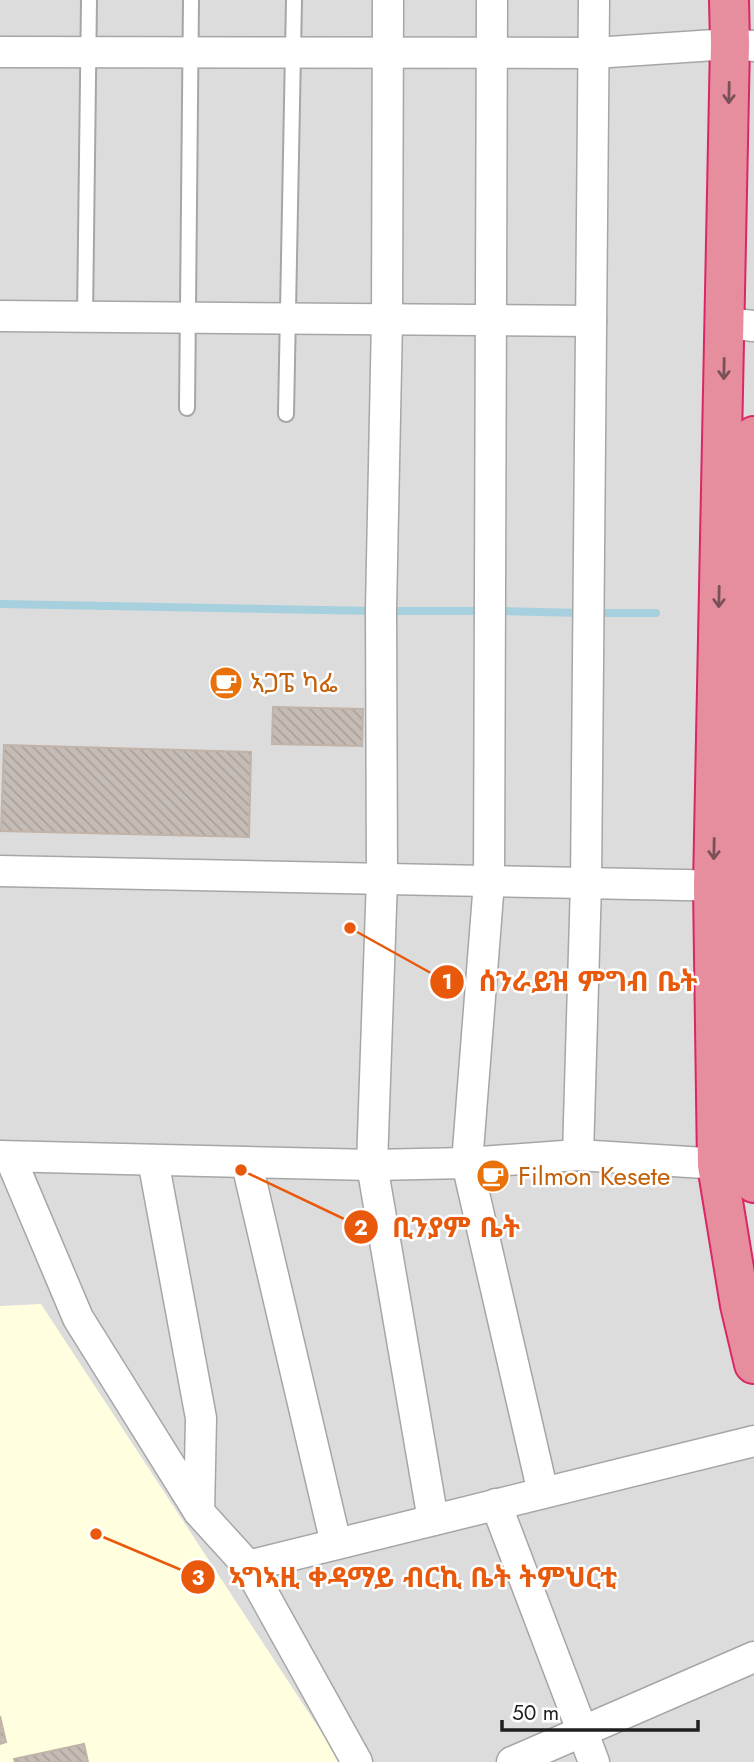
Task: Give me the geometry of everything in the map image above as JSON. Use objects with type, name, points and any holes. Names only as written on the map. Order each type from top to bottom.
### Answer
[{"type":"highway","points":[[729,0],[742,45],[730,810],[737,886],[744,1170],[740,1305],[754,1364]]},
{"type":"highway","points":[[730,810],[754,436]]},
{"type":"street","points":[[387,0],[387,320],[381,609],[382,879],[372,1165],[433,1520]]},
{"type":"street","points":[[492,0],[489,882],[467,1163],[543,1493]]},
{"type":"street","points":[[578,1155],[586,883],[594,0]]},
{"type":"street","points":[[0,52],[594,53],[742,45]]},
{"type":"street","points":[[0,316],[591,321]]},
{"type":"street","points":[[0,871],[737,886]]},
{"type":"street","points":[[357,1762],[248,1566],[199,1512],[78,1318],[5,1157],[372,1165],[467,1163],[578,1155],[744,1170]]},
{"type":"street","points":[[153,1160],[201,1418],[199,1512]]},
{"type":"street","points":[[247,1164],[336,1544]]},
{"type":"street","points":[[248,1566],[754,1441]]},
{"type":"street","points":[[496,1504],[594,1762]]},
{"type":"street","points":[[512,1762],[754,1657]]},
{"type":"lane","points":[[85,317],[89,0]]},
{"type":"lane","points":[[187,408],[191,0]]},
{"type":"lane","points":[[286,414],[294,0]]},
{"type":"shaded area","points":[[0,0],[754,0],[754,1762],[0,1762]]},
{"type":"shaded area","points":[[41,1304],[341,1762],[0,1762],[0,1306]]},
{"type":"building","points":[[273,707],[363,709],[362,746],[272,744]]},
{"type":"building","points":[[4,745],[251,752],[249,837],[1,831]]},
{"type":"building","points":[[0,1716],[6,1742],[0,1744]]},
{"type":"building","points":[[84,1744],[88,1762],[15,1762],[14,1759]]},
{"type":"waterway","points":[[0,604],[375,611]]},
{"type":"waterway","points":[[388,611],[483,611]]},
{"type":"waterway","points":[[496,611],[581,613]]},
{"type":"waterway","points":[[594,613],[656,613]]},
{"type":"place","name":"ኣጋፔ ካፌ","points":[[226,683]]},
{"type":"place","name":"ሰንራይዝ ምግብ ቤት","points":[[350,928]]},
{"type":"place","name":"ቢንያም ቤት","points":[[241,1170]]},
{"type":"place","name":"Filmon Kesete","points":[[493,1176]]},
{"type":"place","name":"ኣግኣዚ ቀዳማይ ብርኪ ቤት ትምህርቲ","points":[[96,1534]]}]
